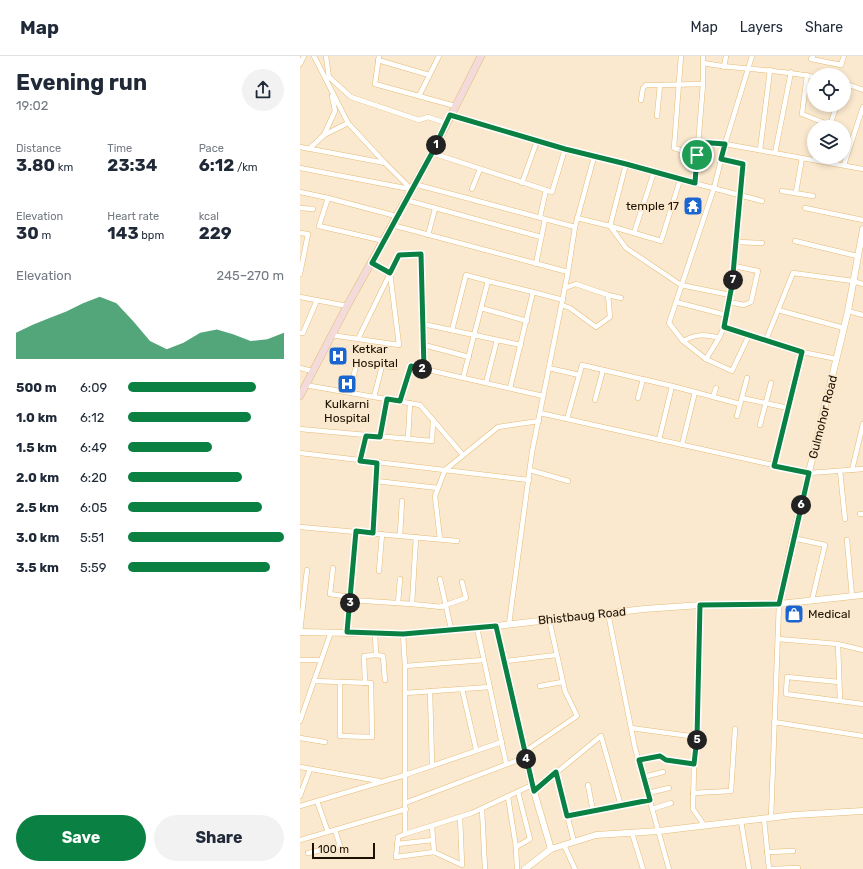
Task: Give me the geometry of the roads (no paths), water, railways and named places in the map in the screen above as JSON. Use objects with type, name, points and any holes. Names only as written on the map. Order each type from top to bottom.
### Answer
[{"type":"main road","points":[[300,396],[331,335],[432,153],[481,56]]},
{"type":"street","points":[[300,64],[304,56]]},
{"type":"street","points":[[314,56],[348,123],[385,163],[413,186]]},
{"type":"street","points":[[324,135],[335,111],[326,56]]},
{"type":"street","points":[[419,96],[439,56]]},
{"type":"street","points":[[681,56],[674,148],[697,155]]},
{"type":"street","points":[[695,183],[703,84],[703,56]]},
{"type":"street","points":[[724,67],[726,56]]},
{"type":"street","points":[[749,335],[732,371],[706,359],[684,341],[669,323],[714,188],[725,144],[752,56]]},
{"type":"street","points":[[813,56],[811,59],[841,65],[844,56]]},
{"type":"street","points":[[429,75],[379,58],[375,84],[455,106]]},
{"type":"street","points":[[703,63],[748,70],[770,70],[807,75],[802,114],[830,125],[835,112]]},
{"type":"street","points":[[760,150],[770,70]]},
{"type":"street","points":[[776,153],[791,72]]},
{"type":"street","points":[[329,77],[351,97],[418,120],[428,117],[446,123]]},
{"type":"street","points":[[641,100],[643,88],[646,85],[703,84]]},
{"type":"street","points":[[657,116],[660,85]]},
{"type":"street","points":[[851,86],[863,90]]},
{"type":"street","points":[[844,165],[863,107]]},
{"type":"street","points":[[450,115],[594,157],[626,164],[680,180],[762,201]]},
{"type":"street","points":[[310,149],[324,135],[348,123]]},
{"type":"street","points":[[522,182],[537,140]]},
{"type":"street","points":[[698,142],[725,144],[863,168]]},
{"type":"street","points":[[300,147],[385,163]]},
{"type":"street","points":[[432,153],[480,170],[552,192],[565,149]]},
{"type":"street","points":[[509,624],[538,421],[565,288],[575,227],[594,157]]},
{"type":"street","points":[[796,192],[802,158]]},
{"type":"street","points":[[706,359],[724,327],[729,302],[734,266],[743,164],[721,159]]},
{"type":"street","points":[[610,226],[626,164]]},
{"type":"street","points":[[300,168],[413,186],[575,227]]},
{"type":"street","points":[[472,189],[480,170]]},
{"type":"street","points":[[634,233],[654,172]]},
{"type":"street","points":[[577,218],[661,241],[680,180]]},
{"type":"street","points":[[536,264],[541,237],[546,190]]},
{"type":"street","points":[[782,191],[796,192],[813,196]]},
{"type":"street","points":[[300,192],[396,216]]},
{"type":"street","points":[[328,198],[319,226],[384,241]]},
{"type":"street","points":[[406,200],[541,237]]},
{"type":"street","points":[[300,208],[313,210]]},
{"type":"street","points":[[805,208],[863,220]]},
{"type":"street","points":[[428,235],[435,209]]},
{"type":"street","points":[[392,225],[568,272]]},
{"type":"street","points":[[610,226],[626,248],[681,284],[730,295]]},
{"type":"street","name":"Gulmohor Road","points":[[779,604],[793,538],[848,311],[863,229]]},
{"type":"street","points":[[300,233],[308,234],[300,274]]},
{"type":"street","points":[[795,241],[857,256]]},
{"type":"street","points":[[736,242],[762,243]]},
{"type":"street","points":[[358,340],[399,255],[421,254],[424,369]]},
{"type":"street","points":[[372,263],[390,273]]},
{"type":"street","points":[[729,302],[744,305],[751,302],[758,271],[734,266]]},
{"type":"street","points":[[331,335],[399,345],[390,273]]},
{"type":"street","points":[[766,340],[793,273],[854,281],[863,284]]},
{"type":"street","points":[[452,330],[466,275],[533,292],[562,303],[596,327],[610,317],[608,295]]},
{"type":"street","points":[[463,378],[488,281]]},
{"type":"street","points":[[565,288],[576,284],[621,298]]},
{"type":"street","points":[[510,388],[533,292]]},
{"type":"street","points":[[300,296],[347,306]]},
{"type":"street","points":[[300,333],[303,333],[317,300]]},
{"type":"street","points":[[676,302],[726,316]]},
{"type":"street","points":[[481,308],[527,321]]},
{"type":"street","points":[[778,310],[844,328]]},
{"type":"street","points":[[848,311],[863,315]]},
{"type":"street","points":[[423,324],[521,345]]},
{"type":"street","points":[[724,327],[802,352],[837,359]]},
{"type":"street","points":[[684,341],[704,334],[719,338]]},
{"type":"street","points":[[486,383],[497,340]]},
{"type":"street","points":[[424,345],[469,357]]},
{"type":"street","points":[[774,466],[802,352]]},
{"type":"street","points":[[350,393],[356,365]]},
{"type":"street","points":[[567,419],[582,365],[740,404]]},
{"type":"street","points":[[374,397],[382,366],[395,367]]},
{"type":"street","points":[[400,401],[411,366],[544,396]]},
{"type":"street","points":[[300,368],[312,371]]},
{"type":"street","points":[[549,368],[579,375]]},
{"type":"street","points":[[595,400],[603,370]]},
{"type":"street","points":[[737,416],[747,378]]},
{"type":"street","points":[[638,398],[643,379]]},
{"type":"street","points":[[760,425],[771,383]]},
{"type":"street","points":[[305,385],[420,405],[463,455]]},
{"type":"street","points":[[659,440],[672,386]]},
{"type":"street","points":[[714,397],[716,388]]},
{"type":"street","points":[[682,445],[695,392]]},
{"type":"street","points":[[742,398],[788,408]]},
{"type":"street","points":[[380,437],[387,399]]},
{"type":"street","points":[[408,439],[410,403]]},
{"type":"street","points":[[540,413],[809,473],[863,469]]},
{"type":"street","points":[[300,429],[432,441],[433,420]]},
{"type":"street","points":[[440,539],[435,496],[445,470],[498,427],[538,421]]},
{"type":"street","points":[[852,470],[863,424]]},
{"type":"street","points":[[360,461],[366,436]]},
{"type":"street","points":[[300,453],[529,480]]},
{"type":"street","points":[[373,533],[377,463]]},
{"type":"street","points":[[530,470],[568,481]]},
{"type":"street","points":[[840,470],[845,520]]},
{"type":"street","points":[[376,481],[438,488]]},
{"type":"street","points":[[400,535],[402,500]]},
{"type":"street","points":[[300,527],[457,541]]},
{"type":"street","points":[[347,632],[356,531]]},
{"type":"street","points":[[379,571],[382,534]]},
{"type":"street","points":[[412,604],[416,537]]},
{"type":"street","points":[[793,538],[825,544],[812,600]]},
{"type":"street","points":[[847,540],[852,596]]},
{"type":"street","points":[[333,568],[330,594],[350,599],[440,607],[466,598],[462,582]]},
{"type":"street","points":[[300,632],[307,570]]},
{"type":"street","points":[[398,603],[400,579]]},
{"type":"street","points":[[440,579],[451,629]]},
{"type":"street","name":"Bhistbaug Road","points":[[300,632],[403,634],[477,628],[549,619],[700,605],[779,604],[863,595]]},
{"type":"street","points":[[771,818],[779,604]]},
{"type":"street","points":[[700,605],[697,737],[694,764],[693,809],[704,825]]},
{"type":"street","points":[[608,613],[639,760],[669,869]]},
{"type":"street","points":[[405,803],[525,754],[577,716],[562,682],[549,619]]},
{"type":"street","points":[[496,626],[533,788],[551,849]]},
{"type":"street","points":[[477,628],[506,763]]},
{"type":"street","points":[[300,719],[331,632]]},
{"type":"street","points":[[375,633],[376,656]]},
{"type":"street","points":[[403,634],[405,666],[405,834]]},
{"type":"street","points":[[778,639],[838,644],[863,650]]},
{"type":"street","points":[[838,644],[840,701]]},
{"type":"street","points":[[505,661],[556,655]]},
{"type":"street","points":[[365,683],[364,656],[383,656],[385,680]]},
{"type":"street","points":[[300,660],[321,660]]},
{"type":"street","points":[[405,666],[484,660]]},
{"type":"street","points":[[839,682],[787,676],[786,694],[863,704]]},
{"type":"street","points":[[314,681],[371,683],[372,737],[340,736],[340,682]]},
{"type":"street","points":[[540,686],[562,682]]},
{"type":"street","points":[[405,693],[490,687]]},
{"type":"street","points":[[462,689],[476,749]]},
{"type":"street","points":[[430,691],[432,764]]},
{"type":"street","points":[[774,722],[863,736]]},
{"type":"street","points":[[632,728],[697,737]]},
{"type":"street","points":[[693,793],[731,791],[735,729]]},
{"type":"street","points":[[460,817],[462,865],[434,852],[396,857],[398,837],[460,817],[482,809],[518,792],[533,788],[556,772],[601,736],[620,806]]},
{"type":"street","points":[[300,738],[324,742]]},
{"type":"street","points":[[300,806],[405,775],[476,749],[502,742]]},
{"type":"street","points":[[639,760],[660,756],[666,760],[694,764]]},
{"type":"street","points":[[300,767],[381,781]]},
{"type":"street","points":[[300,796],[310,769]]},
{"type":"street","points":[[556,772],[574,842]]},
{"type":"street","points":[[644,777],[663,772]]},
{"type":"street","points":[[588,785],[593,811]]},
{"type":"street","points":[[648,792],[669,788]]},
{"type":"street","points":[[516,847],[530,839],[518,792]]},
{"type":"street","points":[[508,797],[516,847],[517,869]]},
{"type":"street","points":[[567,816],[650,800]]},
{"type":"street","points":[[317,801],[328,832]]},
{"type":"street","points":[[652,809],[671,803]]},
{"type":"street","points":[[300,840],[406,809]]},
{"type":"street","points":[[482,809],[485,869]]},
{"type":"street","points":[[525,869],[551,849],[596,836],[659,831],[764,818],[863,811]]},
{"type":"street","points":[[764,818],[770,869],[798,868]]},
{"type":"street","points":[[741,821],[749,869]]},
{"type":"street","points":[[432,827],[434,852]]},
{"type":"street","points":[[308,853],[340,846],[336,830]]},
{"type":"street","points":[[632,833],[643,869]]},
{"type":"street","points":[[398,844],[433,840]]},
{"type":"street","points":[[564,845],[575,869]]},
{"type":"street","points":[[767,852],[793,851]]},
{"type":"place","name":"temple 17","points":[[693,206]]},
{"type":"place","name":"Ketkar Hospital","points":[[338,356]]},
{"type":"place","name":"Kulkarni Hospital","points":[[347,384]]},
{"type":"place","name":"Medical","points":[[794,614]]}]
